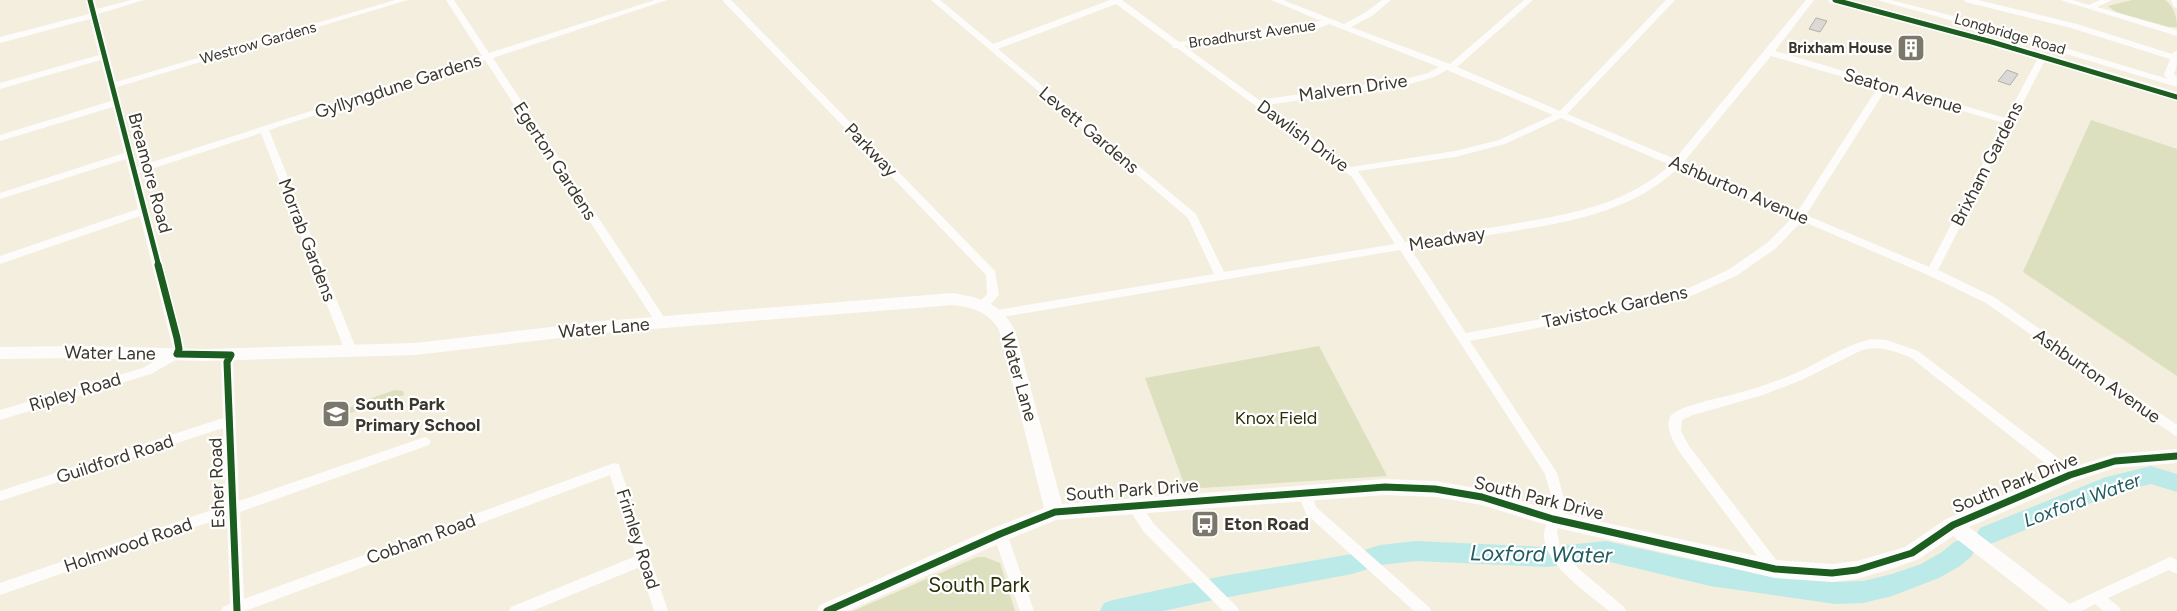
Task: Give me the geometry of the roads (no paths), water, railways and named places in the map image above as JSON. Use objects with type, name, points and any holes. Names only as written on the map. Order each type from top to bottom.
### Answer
[{"type":"main road","name":"Longbridge Road","points":[[1835,0],[2043,56],[2175,88]]},
{"type":"street","name":"Breamore Road","points":[[90,0],[177,338],[179,349],[177,354]]},
{"type":"street","points":[[0,40],[140,0]]},
{"type":"street","name":"Westrow Gardens","points":[[112,86],[404,0]]},
{"type":"street","name":"Egerton Gardens","points":[[450,0],[658,317],[657,323]]},
{"type":"street","name":"Gyllyngdune Gardens","points":[[134,172],[663,0]]},
{"type":"street","name":"Parkway","points":[[726,0],[992,274],[993,295],[982,306]]},
{"type":"street","name":"Levett Gardens","points":[[935,0],[1192,216],[1221,277]]},
{"type":"street","points":[[992,48],[1117,0]]},
{"type":"street","name":"Dawlish Drive","points":[[1117,0],[1176,46],[1356,175],[1552,473],[1560,509],[1553,519],[1550,532],[1557,556],[1619,611]]},
{"type":"street","name":"Ashburton Avenue","points":[[1275,0],[1449,67],[1932,272],[1990,300],[2177,432]]},
{"type":"street","points":[[1344,27],[1369,14],[1388,0]]},
{"type":"street","name":"Malvern Drive","points":[[1257,103],[1406,82],[1431,75],[1449,67],[1529,0]]},
{"type":"street","points":[[1351,170],[1361,166],[1455,154],[1502,142],[1561,115],[1671,0]]},
{"type":"street","name":"Meadway","points":[[997,314],[1564,219],[1597,211],[1640,193],[1660,180],[1677,164],[1810,0]]},
{"type":"street","points":[[1881,0],[1990,28],[2175,88]]},
{"type":"street","points":[[1968,0],[2074,26],[2176,56],[2169,75],[2175,88]]},
{"type":"street","points":[[2064,0],[2177,32]]},
{"type":"street","points":[[2090,7],[2108,0]]},
{"type":"street","points":[[2175,0],[2177,5]]},
{"type":"street","name":"Broadhurst Avenue","points":[[1176,46],[1185,42],[1320,25],[1327,20]]},
{"type":"street","name":"Seaton Avenue","points":[[1768,52],[2009,122]]},
{"type":"street","points":[[0,86],[104,56]]},
{"type":"street","name":"Brixham Gardens","points":[[1932,272],[2043,56]]},
{"type":"street","name":"Tavistock Gardens","points":[[1462,338],[1678,297],[1732,273],[1770,246],[1800,216],[1883,86]]},
{"type":"street","points":[[0,138],[116,103]]},
{"type":"street","name":"Morrab Gardens","points":[[264,129],[349,346],[346,351]]},
{"type":"street","points":[[0,196],[129,155]]},
{"type":"street","points":[[0,260],[144,211]]},
{"type":"street","name":"Water Lane","points":[[0,353],[82,352],[231,355],[415,349],[557,332],[953,299],[982,306],[997,314],[1003,321],[1009,337],[1055,512]]},
{"type":"street","points":[[1775,569],[1684,449],[1675,431],[1676,418],[1689,411],[1759,392],[1800,376],[1859,346],[1872,343],[1887,344],[1914,354],[2070,475]]},
{"type":"street","name":"Ripley Road","points":[[0,415],[147,371],[177,354]]},
{"type":"street","name":"Esher Road","points":[[231,355],[228,362],[234,508],[234,610]]},
{"type":"street","name":"Guildford Road","points":[[0,496],[230,421]]},
{"type":"street","name":"Holmwood Road","points":[[0,589],[425,442]]},
{"type":"street","name":"South Park Drive","points":[[826,611],[1000,534],[1055,512],[1133,504],[1305,494],[1385,487],[1435,489],[1482,498],[1553,519],[1775,569],[1832,573],[1857,570],[1912,553],[1953,525],[2070,475],[2115,461],[2177,456]]},
{"type":"street","name":"Frimley Road","points":[[614,468],[661,611]]},
{"type":"street","name":"Cobham Road","points":[[234,610],[614,468]]},
{"type":"street","points":[[1305,494],[1311,510],[1424,611]]},
{"type":"street","points":[[1133,504],[1148,527],[1228,607]]},
{"type":"street","points":[[1953,525],[2066,611],[2170,563],[2177,568]]},
{"type":"street","points":[[1000,534],[1027,611]]},
{"type":"street","points":[[516,611],[644,559]]},
{"type":"street","points":[[2096,597],[2114,611]]},
{"type":"waterway","name":"Loxford Water","points":[[1988,535],[2114,484],[2151,475],[2177,483]]},
{"type":"waterway","name":"Loxford Water","points":[[1113,611],[1223,587],[1352,564],[1380,555],[1416,551],[1546,557],[1606,551],[1710,575],[1835,593],[1863,592],[1892,585],[1930,571],[1951,559],[1963,549]]},
{"type":"place","name":"Brixham House","points":[[1911,48]]},
{"type":"place","name":"South Park Primary School","points":[[336,414]]},
{"type":"place","name":"Eton Road","points":[[1205,524]]},
{"type":"park label","name":"Knox Field","points":[[1276,418]]},
{"type":"park label","name":"South Park","points":[[979,584]]}]
